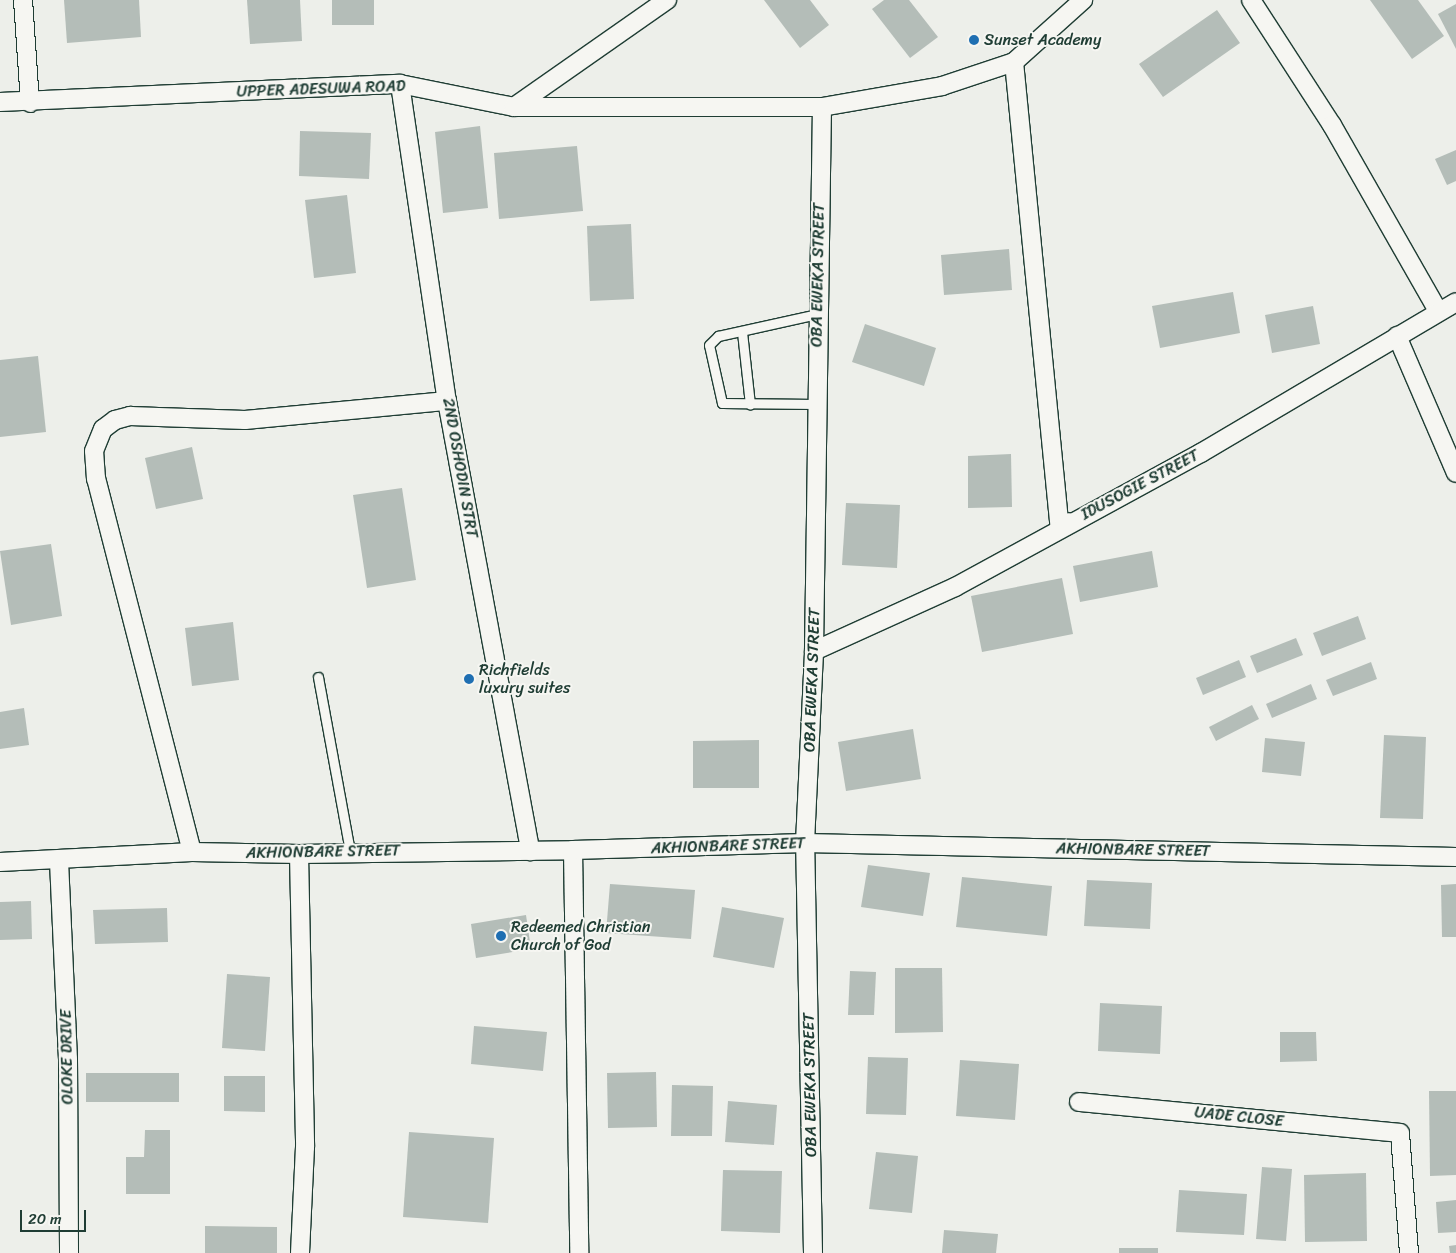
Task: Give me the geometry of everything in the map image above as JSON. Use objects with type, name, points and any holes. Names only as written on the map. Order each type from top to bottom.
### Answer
[{"type":"street","points":[[23,0],[30,103]]},
{"type":"street","points":[[514,107],[667,0]]},
{"type":"street","points":[[1076,518],[1060,527],[1014,62],[1082,0]]},
{"type":"street","points":[[1251,0],[1332,125],[1438,311]]},
{"type":"street","name":"UPPER ADESUWA ROAD","points":[[0,102],[30,103],[400,84],[514,107],[822,107],[942,86],[1014,62]]},
{"type":"street","name":"2ND OSHODIN STRT","points":[[400,84],[447,401],[530,850]]},
{"type":"street","name":"OBA EWEKA STREET","points":[[813,1253],[805,843],[814,651],[817,314],[822,107]]},
{"type":"street","name":"IDUSOGIE STREET","points":[[814,651],[955,587],[1076,518],[1201,453],[1456,302]]},
{"type":"street","points":[[1397,336],[1456,474]]},
{"type":"street","points":[[192,852],[96,479],[94,452],[103,429],[115,420],[130,416],[245,420],[447,401]]},
{"type":"street","name":"AKHIONBARE STREET","points":[[0,862],[59,861],[192,852],[299,854],[573,850],[805,843],[1456,857]]},
{"type":"street","points":[[573,850],[580,1253]]},
{"type":"street","points":[[299,854],[304,1147],[300,1253]]},
{"type":"street","name":"OLOKE DRIVE","points":[[59,861],[68,1059],[69,1253]]},
{"type":"street","name":"UADE CLOSE","points":[[1079,1102],[1400,1133],[1409,1253]]},
{"type":"lane","points":[[816,404],[727,405],[719,398],[709,346],[718,336],[817,314]]},
{"type":"lane","points":[[742,332],[750,405]]},
{"type":"lane","points":[[318,677],[350,852]]},
{"type":"building","points":[[64,0],[139,0],[141,37],[67,43]]},
{"type":"building","points":[[247,0],[300,0],[302,41],[250,44]]},
{"type":"building","points":[[332,0],[374,0],[374,25],[332,25]]},
{"type":"building","points":[[764,0],[810,0],[829,25],[800,48]]},
{"type":"building","points":[[884,0],[909,0],[938,37],[910,58],[872,9]]},
{"type":"building","points":[[1370,0],[1418,0],[1444,36],[1412,59]]},
{"type":"building","points":[[1456,4],[1456,49],[1438,14]]},
{"type":"building","points":[[1217,10],[1240,43],[1163,97],[1139,64]]},
{"type":"building","points":[[480,126],[488,208],[443,213],[435,132]]},
{"type":"building","points":[[300,131],[371,133],[369,179],[299,176]]},
{"type":"building","points":[[577,146],[583,211],[499,219],[494,153]]},
{"type":"building","points":[[1456,150],[1456,181],[1447,185],[1435,159]]},
{"type":"building","points":[[347,195],[356,273],[314,278],[305,200]]},
{"type":"building","points":[[631,224],[634,299],[590,301],[587,226]]},
{"type":"building","points":[[1009,249],[1012,290],[944,295],[941,255]]},
{"type":"building","points":[[1233,292],[1240,333],[1160,348],[1152,306]]},
{"type":"building","points":[[1313,306],[1320,344],[1272,353],[1265,315]]},
{"type":"building","points":[[865,324],[936,348],[924,386],[852,362]]},
{"type":"building","points":[[38,356],[46,432],[0,437],[0,360]]},
{"type":"building","points":[[192,447],[203,499],[156,509],[145,458]]},
{"type":"building","points":[[1011,454],[1012,507],[968,508],[968,456]]},
{"type":"building","points":[[402,488],[416,580],[367,588],[353,495]]},
{"type":"building","points":[[846,503],[900,505],[897,568],[842,565]]},
{"type":"building","points":[[51,544],[62,616],[11,625],[0,551]]},
{"type":"building","points":[[1152,551],[1158,587],[1080,602],[1073,566]]},
{"type":"building","points":[[1062,578],[1073,634],[982,652],[971,596]]},
{"type":"building","points":[[1358,616],[1366,639],[1322,656],[1313,633]]},
{"type":"building","points":[[233,622],[239,680],[192,686],[185,628]]},
{"type":"building","points":[[1296,638],[1303,655],[1257,673],[1250,656]]},
{"type":"building","points":[[1239,660],[1246,677],[1203,695],[1196,678]]},
{"type":"building","points":[[1371,662],[1377,679],[1333,696],[1326,680]]},
{"type":"building","points":[[1311,684],[1317,699],[1272,718],[1266,704]]},
{"type":"building","points":[[1252,705],[1259,719],[1216,741],[1209,727]]},
{"type":"building","points":[[24,708],[29,745],[0,749],[0,712]]},
{"type":"building","points":[[913,729],[921,779],[846,791],[838,742]]},
{"type":"building","points":[[1384,735],[1426,737],[1423,819],[1380,818]]},
{"type":"building","points":[[1265,738],[1305,742],[1301,776],[1262,772]]},
{"type":"building","points":[[759,740],[759,788],[693,788],[693,741]]},
{"type":"building","points":[[868,865],[930,873],[923,916],[861,907]]},
{"type":"building","points":[[962,877],[1052,886],[1047,936],[956,927]]},
{"type":"building","points":[[1087,880],[1152,883],[1150,929],[1084,926]]},
{"type":"building","points":[[610,884],[695,890],[691,939],[606,933]]},
{"type":"building","points":[[1456,884],[1456,937],[1442,937],[1441,885]]},
{"type":"building","points":[[31,901],[32,939],[0,940],[0,902]]},
{"type":"building","points":[[722,907],[784,918],[774,968],[713,957]]},
{"type":"building","points":[[167,908],[168,942],[95,944],[93,910]]},
{"type":"building","name":"Redeemed Christian Church of God","points":[[526,915],[531,949],[476,958],[471,924]]},
{"type":"building","points":[[895,968],[942,968],[943,1032],[895,1033]]},
{"type":"building","points":[[850,971],[876,972],[874,1015],[848,1015]]},
{"type":"building","points":[[227,974],[270,977],[265,1051],[222,1048]]},
{"type":"building","points":[[1100,1003],[1162,1006],[1160,1054],[1098,1051]]},
{"type":"building","points":[[474,1026],[547,1032],[543,1071],[471,1064]]},
{"type":"building","points":[[1280,1032],[1316,1032],[1317,1061],[1280,1062]]},
{"type":"building","points":[[868,1057],[908,1058],[906,1115],[866,1114]]},
{"type":"building","points":[[960,1060],[1019,1064],[1015,1120],[956,1116]]},
{"type":"building","points":[[656,1072],[657,1127],[608,1128],[607,1073]]},
{"type":"building","points":[[86,1073],[179,1073],[179,1102],[86,1102]]},
{"type":"building","points":[[224,1076],[265,1076],[265,1112],[224,1111]]},
{"type":"building","points":[[672,1085],[713,1086],[712,1136],[671,1136]]},
{"type":"building","points":[[1429,1091],[1456,1091],[1456,1175],[1430,1176]]},
{"type":"building","points":[[728,1101],[777,1105],[774,1145],[725,1142]]},
{"type":"building","points":[[145,1130],[170,1130],[170,1194],[126,1194],[126,1157],[144,1157]]},
{"type":"building","points":[[409,1132],[494,1138],[488,1223],[403,1217]]},
{"type":"building","points":[[876,1152],[918,1156],[912,1213],[869,1209]]},
{"type":"building","points":[[1262,1167],[1292,1169],[1286,1241],[1256,1239]]},
{"type":"building","points":[[723,1170],[782,1171],[780,1233],[721,1231]]},
{"type":"building","points":[[1366,1173],[1367,1241],[1305,1242],[1304,1175]]},
{"type":"building","points":[[1179,1190],[1247,1194],[1244,1235],[1176,1232]]},
{"type":"building","points":[[1456,1200],[1456,1232],[1438,1233],[1436,1202]]},
{"type":"building","points":[[205,1226],[277,1227],[277,1253],[205,1253]]},
{"type":"building","points":[[944,1230],[998,1234],[996,1253],[942,1253]]},
{"type":"building","points":[[1456,1245],[1456,1253],[1450,1253],[1449,1246]]},
{"type":"building","points":[[1119,1248],[1158,1248],[1158,1253],[1119,1253]]},
{"type":"place","name":"Sunset Academy","points":[[974,40]]},
{"type":"place","name":"Richfields luxury suites","points":[[469,679]]},
{"type":"place","name":"Redeemed Christian Church of God","points":[[501,936]]}]
